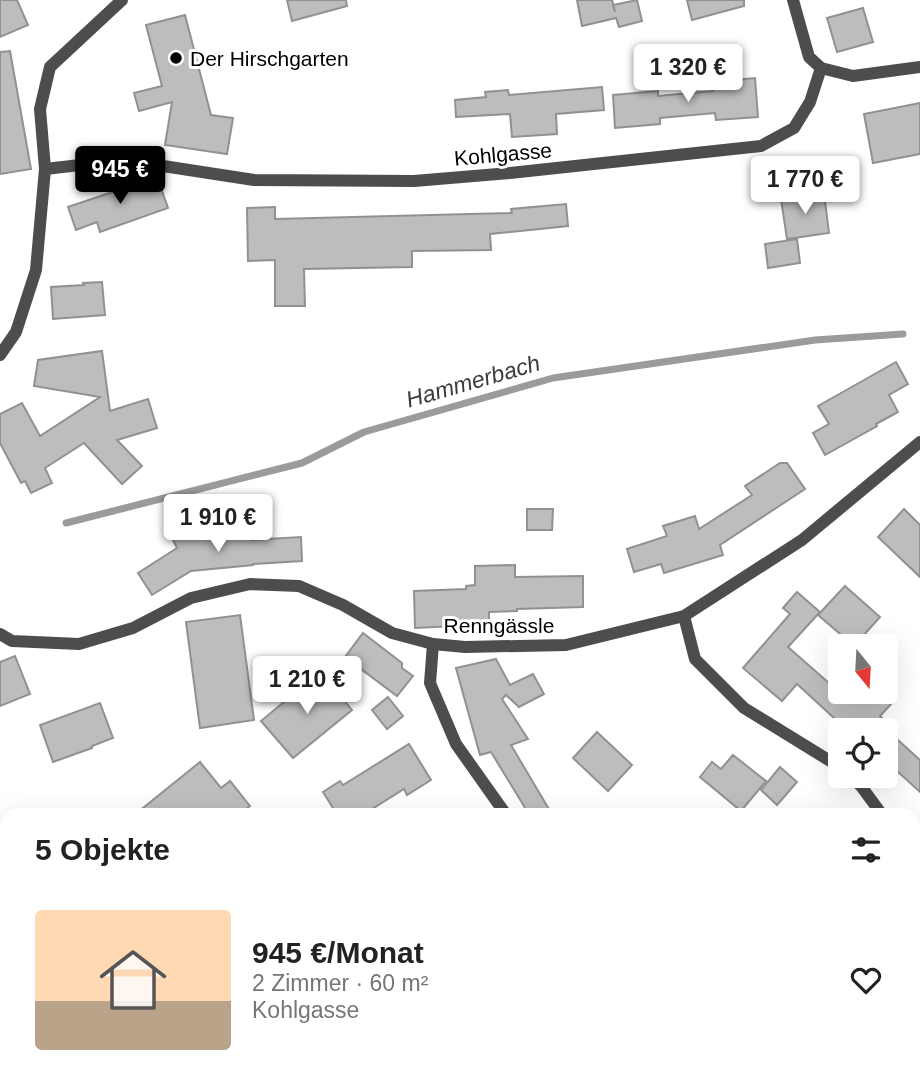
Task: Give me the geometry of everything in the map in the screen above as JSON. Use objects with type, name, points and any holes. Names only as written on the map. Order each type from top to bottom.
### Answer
[{"type":"street","points":[[0,355],[16,332],[36,270],[45,169],[40,109],[50,67],[122,0]]},
{"type":"street","points":[[793,0],[809,57],[821,68],[853,76],[920,67]]},
{"type":"street","name":"Kohlgasse","points":[[45,169],[124,160],[254,180],[414,181],[761,146],[794,128],[810,102],[821,68]]},
{"type":"street","name":"Renngässle","points":[[0,635],[12,641],[79,644],[133,628],[191,598],[250,584],[299,586],[343,605],[392,633],[433,644],[465,647],[566,645],[684,616],[802,540],[918,446]]},
{"type":"street","points":[[684,616],[695,659],[744,708],[828,760]]},
{"type":"street","points":[[433,644],[430,683],[456,744],[501,808]]},
{"type":"street","points":[[863,788],[877,808]]},
{"type":"building","points":[[0,0],[17,0],[28,25],[0,37]]},
{"type":"building","points":[[287,0],[346,0],[347,6],[292,21]]},
{"type":"building","points":[[577,0],[612,0],[613,5],[637,0],[642,21],[619,27],[616,18],[582,26]]},
{"type":"building","points":[[687,0],[744,0],[744,6],[692,20]]},
{"type":"building","points":[[863,8],[873,42],[837,52],[827,18]]},
{"type":"building","points":[[185,15],[211,115],[233,118],[227,154],[165,145],[172,102],[139,111],[134,93],[162,86],[146,25]]},
{"type":"building","points":[[10,51],[31,169],[0,174],[0,52]]},
{"type":"building","points":[[755,78],[758,117],[716,120],[715,113],[660,118],[660,124],[615,128],[613,95],[658,91],[658,96],[713,91],[712,82]]},
{"type":"building","points":[[602,87],[604,110],[556,114],[557,134],[512,137],[510,114],[456,117],[455,100],[486,97],[485,92],[508,90],[509,95]]},
{"type":"building","points":[[920,103],[920,154],[873,163],[864,114]]},
{"type":"building","points":[[157,177],[168,208],[100,232],[97,222],[76,230],[68,207]]},
{"type":"building","points":[[824,193],[829,233],[787,239],[781,199]]},
{"type":"building","points":[[566,204],[568,226],[490,234],[491,250],[412,251],[412,267],[304,269],[305,306],[275,306],[275,260],[248,261],[247,208],[275,207],[275,219],[512,213],[511,209]]},
{"type":"building","points":[[797,239],[800,263],[768,268],[765,244]]},
{"type":"building","points":[[102,282],[105,315],[53,319],[51,287]]},
{"type":"building","points":[[102,351],[110,411],[148,399],[157,428],[117,440],[142,466],[122,484],[84,443],[45,468],[52,483],[31,493],[25,481],[21,483],[0,443],[0,414],[22,403],[40,436],[100,397],[34,386],[38,360]]},
{"type":"building","points":[[896,362],[908,384],[889,395],[898,412],[825,455],[813,433],[829,424],[818,406]]},
{"type":"building","points":[[780,463],[787,463],[805,489],[720,545],[723,555],[664,573],[661,564],[634,572],[627,549],[667,536],[663,526],[695,516],[699,529],[752,495],[745,486]]},
{"type":"building","points":[[527,509],[553,509],[552,530],[527,530]]},
{"type":"building","points":[[904,509],[920,525],[920,577],[878,537]]},
{"type":"building","points":[[250,526],[251,540],[301,537],[302,561],[191,571],[152,595],[138,573],[177,548],[173,540],[188,531]]},
{"type":"building","points":[[515,565],[515,577],[583,576],[583,607],[489,612],[489,621],[477,622],[477,625],[415,628],[414,591],[466,589],[466,586],[475,585],[475,566]]},
{"type":"building","points":[[845,586],[880,617],[865,634],[840,634],[818,615]]},
{"type":"building","points":[[797,592],[820,612],[788,647],[828,682],[828,704],[891,704],[880,716],[882,718],[834,718],[797,684],[782,701],[743,668],[790,614],[783,608]]},
{"type":"building","points":[[240,615],[254,720],[200,728],[186,622]]},
{"type":"building","points":[[363,633],[402,663],[402,668],[413,676],[397,696],[345,657]]},
{"type":"building","points":[[15,656],[30,694],[0,706],[0,662]]},
{"type":"building","points":[[496,659],[510,685],[533,674],[544,694],[519,707],[506,695],[502,699],[528,739],[511,745],[548,808],[525,808],[491,752],[480,755],[456,668]]},
{"type":"building","points":[[324,675],[352,710],[293,758],[261,721],[303,686],[306,690]]},
{"type":"building","points":[[388,697],[403,716],[387,729],[372,710]]},
{"type":"building","points":[[100,703],[113,738],[53,762],[40,725]]},
{"type":"building","points":[[597,732],[632,765],[608,791],[573,758]]},
{"type":"building","points":[[898,740],[920,760],[920,792],[898,772]]},
{"type":"building","points":[[409,744],[431,780],[407,795],[404,789],[374,808],[333,808],[323,792],[340,781],[343,785]]},
{"type":"building","points":[[733,755],[766,781],[744,808],[737,808],[700,777],[712,762],[721,769]]},
{"type":"building","points":[[200,762],[221,788],[230,781],[250,806],[247,808],[143,808]]},
{"type":"building","points":[[780,767],[797,782],[777,805],[761,790]]},
{"type":"waterway","name":"Hammerbach","points":[[66,523],[302,463],[364,432],[553,378],[815,340],[903,334]]},
{"type":"place","name":"Der Hirschgarten","points":[[176,58]]}]
